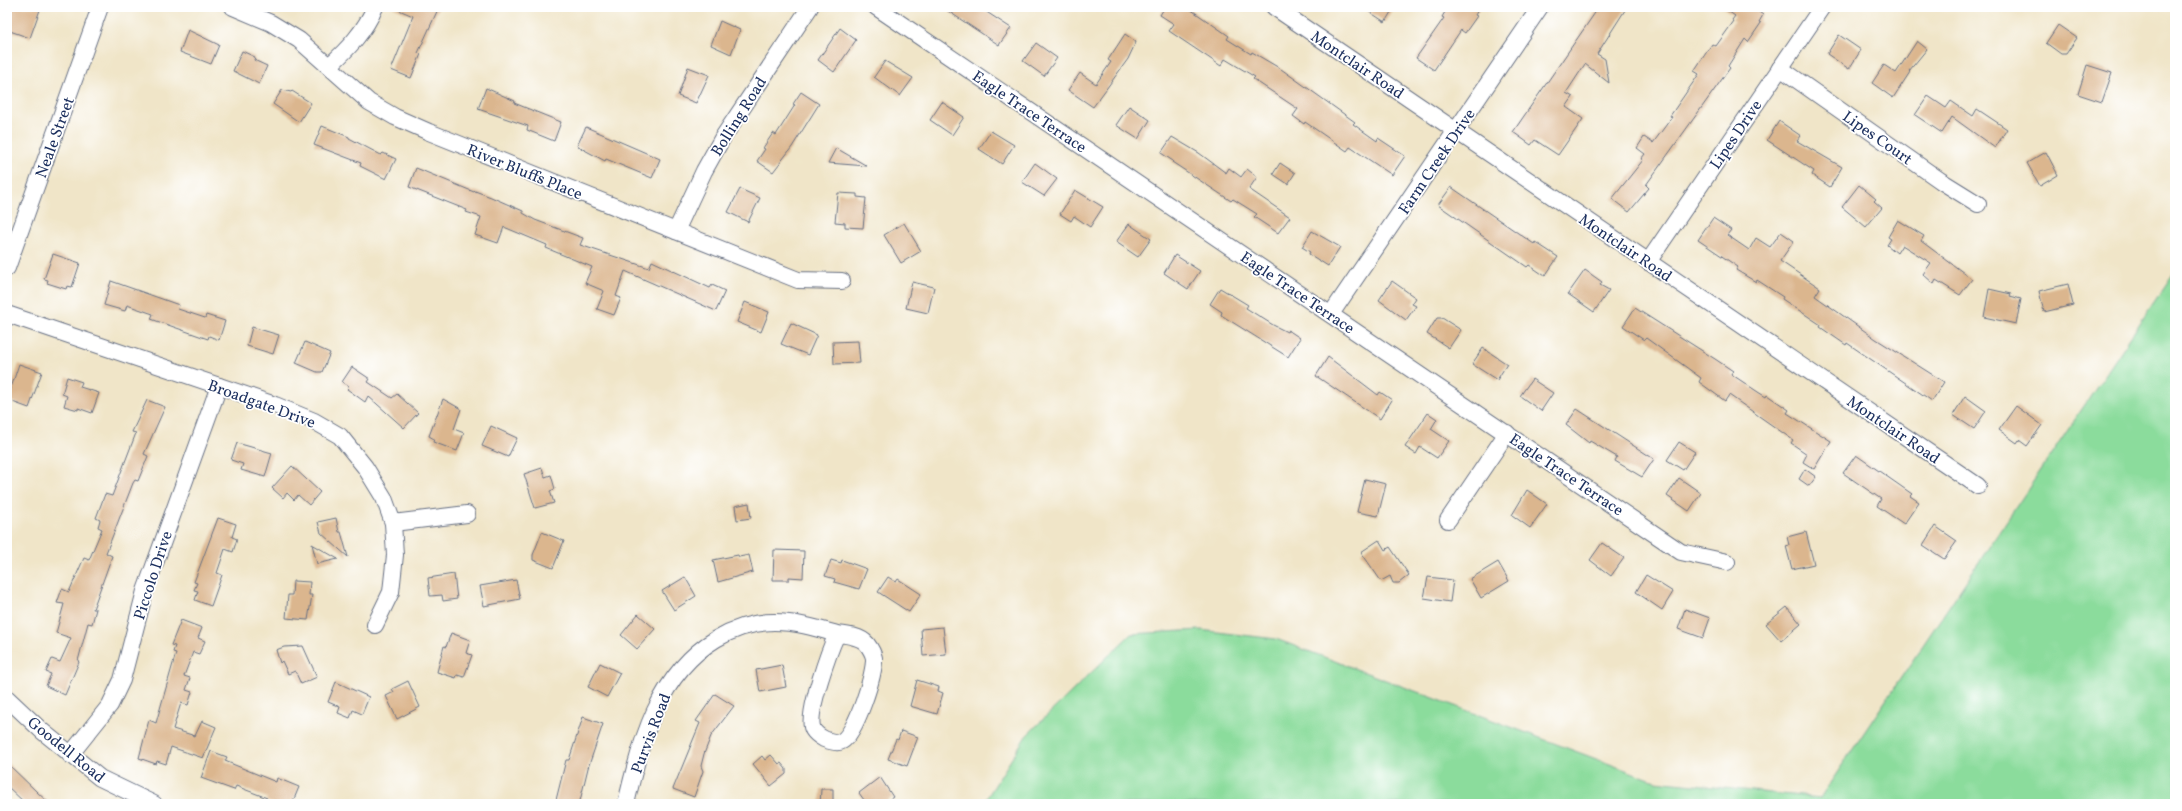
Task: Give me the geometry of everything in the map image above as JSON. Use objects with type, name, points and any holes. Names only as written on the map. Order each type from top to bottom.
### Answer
[{"type":"street","name":"Neale Street","points":[[7,268],[100,7]]},
{"type":"street","name":"River Bluffs Place","points":[[233,7],[271,23],[299,40],[357,92],[395,117],[798,280],[842,281]]},
{"type":"street","points":[[329,66],[348,49],[369,22],[375,7]]},
{"type":"street","name":"Bolling Road","points":[[676,231],[704,171],[723,137],[810,7]]},
{"type":"street","name":"Eagle Trace Terrace","points":[[876,7],[1681,552],[1727,562]]},
{"type":"street","name":"Montclair Road","points":[[1274,7],[1978,486]]},
{"type":"street","name":"Farm Creek Drive","points":[[1331,314],[1540,7]]},
{"type":"street","name":"Lipes Drive","points":[[1648,262],[1822,7]]},
{"type":"street","name":"Lipes Court","points":[[1780,68],[1941,181],[1978,204]]},
{"type":"street","name":"Broadgate Drive","points":[[7,314],[275,405],[314,421],[340,436],[365,467],[384,498],[393,523],[395,555],[392,592],[375,626]]},
{"type":"street","name":"Piccolo Drive","points":[[70,755],[110,705],[122,680],[145,591],[219,386]]},
{"type":"street","points":[[1448,520],[1507,433]]},
{"type":"street","points":[[393,523],[467,514]]},
{"type":"street","name":"Purvis Road","points":[[626,804],[646,734],[662,695],[680,668],[701,648],[727,632],[750,625],[772,622],[794,623],[837,634],[856,637],[867,643],[874,658],[872,670],[857,722],[846,738],[841,742],[836,742],[820,737],[812,728],[811,716],[830,648],[837,634]]},
{"type":"street","name":"Goodell Road","points":[[7,698],[70,755],[100,778],[154,804]]},
{"type":"green space","points":[[2175,271],[2175,804],[983,804],[1026,736],[1131,634],[1200,630],[1276,639],[1655,781],[1820,798]]},
{"type":"building","points":[[11,7],[41,7],[30,38],[7,30],[7,18]]},
{"type":"building","points":[[392,7],[439,7],[418,53],[421,54],[411,78],[391,70],[413,16]]},
{"type":"building","points":[[942,7],[979,7],[1011,28],[999,45]]},
{"type":"building","points":[[1165,7],[1187,7],[1229,36],[1227,39],[1251,54],[1252,52],[1281,69],[1355,122],[1353,124],[1377,141],[1378,138],[1405,156],[1392,175],[1350,147],[1347,151],[1305,122],[1304,124],[1293,116],[1298,109],[1253,79],[1255,77],[1225,59],[1221,66],[1169,31],[1174,24],[1160,15]]},
{"type":"building","points":[[1362,7],[1394,7],[1385,22]]},
{"type":"building","points":[[1448,7],[1480,7],[1475,15],[1477,16],[1465,33],[1461,30],[1434,70],[1416,58],[1444,18],[1442,17]]},
{"type":"building","points":[[1599,7],[1627,7],[1597,54],[1605,59],[1609,83],[1585,64],[1566,93],[1573,97],[1566,107],[1583,119],[1558,155],[1535,140],[1531,145],[1513,132]]},
{"type":"building","points":[[1722,7],[1752,7],[1763,15],[1759,22],[1761,23],[1748,42],[1745,39],[1728,66],[1730,68],[1646,185],[1649,188],[1629,212],[1612,199],[1643,160],[1641,159],[1645,154],[1637,148],[1644,137],[1653,143],[1672,117],[1670,116],[1699,74],[1694,71],[1712,44],[1716,46],[1734,21],[1732,20],[1735,16]]},
{"type":"building","points":[[720,21],[740,30],[731,54],[711,45]]},
{"type":"building","points":[[2058,25],[2077,38],[2066,54],[2061,54],[2046,43]]},
{"type":"building","points":[[840,28],[856,40],[834,72],[818,60]]},
{"type":"building","points":[[188,30],[219,45],[211,64],[180,52]]},
{"type":"building","points":[[1125,34],[1136,42],[1128,59],[1093,107],[1068,90],[1080,73],[1096,84],[1111,62],[1108,60]]},
{"type":"building","points":[[1839,35],[1861,50],[1849,69],[1827,54]]},
{"type":"building","points":[[1917,41],[1927,49],[1909,71],[1910,72],[1893,98],[1872,83],[1884,65],[1896,73]]},
{"type":"building","points":[[1036,43],[1057,58],[1044,76],[1023,61]]},
{"type":"building","points":[[242,51],[255,57],[254,60],[267,66],[259,84],[233,71]]},
{"type":"building","points":[[885,61],[913,78],[900,96],[874,77]]},
{"type":"building","points":[[2087,65],[2112,73],[2102,102],[2078,94]]},
{"type":"building","points":[[688,67],[709,75],[696,103],[678,96]]},
{"type":"building","points":[[486,88],[515,101],[514,103],[561,122],[554,141],[527,130],[528,126],[478,109]]},
{"type":"building","points":[[282,90],[292,91],[311,103],[299,122],[273,104]]},
{"type":"building","points":[[801,92],[819,104],[792,147],[773,172],[757,161],[765,149],[763,148],[773,133],[776,135],[795,105],[793,104]]},
{"type":"building","points":[[1928,96],[1946,108],[1951,101],[1973,116],[1977,109],[2007,129],[1995,148],[1952,117],[1942,133],[1915,115]]},
{"type":"building","points":[[942,102],[964,117],[952,135],[930,120]]},
{"type":"building","points":[[1129,106],[1150,120],[1138,139],[1116,125]]},
{"type":"building","points":[[1779,121],[1801,136],[1797,141],[1842,167],[1830,187],[1812,175],[1814,171],[1767,140]]},
{"type":"building","points":[[322,126],[349,137],[381,155],[383,153],[396,159],[386,179],[360,166],[361,163],[314,145]]},
{"type":"building","points":[[586,127],[660,159],[652,178],[606,159],[605,161],[577,146]]},
{"type":"building","points":[[991,131],[1014,145],[1002,164],[979,149]]},
{"type":"building","points":[[1172,137],[1199,153],[1226,173],[1229,168],[1241,177],[1247,169],[1257,177],[1249,189],[1290,217],[1278,233],[1254,217],[1257,214],[1233,199],[1231,201],[1172,162],[1173,161],[1161,153]]},
{"type":"building","points":[[836,148],[867,166],[828,163]]},
{"type":"building","points":[[2046,152],[2058,175],[2040,186],[2027,163]]},
{"type":"building","points":[[1035,163],[1057,179],[1044,196],[1022,182]]},
{"type":"building","points":[[1280,163],[1295,173],[1288,184],[1273,174]]},
{"type":"building","points":[[416,168],[474,192],[475,191],[491,197],[523,211],[523,213],[535,220],[583,238],[580,245],[649,268],[652,261],[710,288],[712,285],[725,291],[716,311],[625,271],[616,296],[621,298],[614,315],[597,309],[604,291],[585,283],[592,267],[546,248],[547,245],[504,227],[498,243],[475,235],[481,217],[409,187]]},
{"type":"building","points":[[1859,185],[1876,199],[1874,201],[1882,208],[1866,227],[1842,207]]},
{"type":"building","points":[[1451,187],[1534,244],[1535,242],[1558,257],[1545,276],[1529,265],[1527,267],[1438,205]]},
{"type":"building","points":[[740,189],[760,198],[748,222],[728,212]]},
{"type":"building","points":[[1075,190],[1103,207],[1090,227],[1074,216],[1071,221],[1060,214]]},
{"type":"building","points":[[838,193],[857,194],[857,197],[866,198],[863,228],[845,227],[845,223],[835,222]]},
{"type":"building","points":[[1713,218],[1731,230],[1727,235],[1749,250],[1756,238],[1770,247],[1781,232],[1794,241],[1780,261],[1820,288],[1815,296],[1876,339],[1944,382],[1932,401],[1847,343],[1846,345],[1820,327],[1821,325],[1782,299],[1783,297],[1757,280],[1756,282],[1736,270],[1738,267],[1698,240]]},
{"type":"building","points":[[1898,220],[1924,236],[1921,241],[1972,279],[1960,295],[1936,280],[1934,284],[1923,274],[1931,263],[1902,245],[1897,253],[1887,245],[1891,239],[1888,237]]},
{"type":"building","points":[[904,223],[921,251],[901,263],[884,235]]},
{"type":"building","points":[[1129,224],[1151,239],[1138,257],[1116,242]]},
{"type":"building","points":[[1312,231],[1340,247],[1328,266],[1309,254],[1310,252],[1302,247]]},
{"type":"building","points":[[53,254],[80,263],[72,287],[67,286],[66,289],[47,283],[48,280],[44,279]]},
{"type":"building","points":[[1175,255],[1200,271],[1188,289],[1164,273]]},
{"type":"building","points":[[1585,270],[1602,282],[1600,285],[1609,290],[1594,312],[1568,294]]},
{"type":"building","points":[[111,281],[179,305],[178,309],[205,318],[206,315],[225,321],[219,340],[209,336],[208,339],[151,319],[153,314],[127,305],[125,311],[104,305]]},
{"type":"building","points":[[1392,281],[1416,298],[1412,304],[1416,306],[1406,320],[1379,300]]},
{"type":"building","points":[[912,282],[934,287],[928,313],[906,308]]},
{"type":"building","points":[[2068,284],[2073,305],[2044,312],[2039,291]]},
{"type":"building","points":[[1220,288],[1248,305],[1246,308],[1273,325],[1287,332],[1288,330],[1300,338],[1288,357],[1221,315],[1222,312],[1210,304]]},
{"type":"building","points":[[1989,289],[2011,294],[2010,296],[2021,299],[2016,324],[1984,317]]},
{"type":"building","points":[[745,302],[769,312],[761,332],[737,322]]},
{"type":"building","points":[[1635,308],[1733,371],[1731,374],[1766,397],[1767,395],[1789,410],[1787,413],[1831,441],[1814,469],[1803,462],[1807,454],[1791,443],[1793,440],[1729,395],[1725,401],[1699,382],[1701,378],[1646,338],[1644,340],[1623,326]]},
{"type":"building","points":[[1437,318],[1442,318],[1461,330],[1449,348],[1427,334]]},
{"type":"building","points":[[791,323],[817,335],[808,355],[781,344]]},
{"type":"building","points":[[252,327],[279,335],[273,354],[247,346]]},
{"type":"building","points":[[858,341],[860,363],[834,364],[833,342]]},
{"type":"building","points":[[305,342],[330,353],[322,372],[317,372],[296,363]]},
{"type":"building","points":[[1483,348],[1507,364],[1497,380],[1472,364]]},
{"type":"building","points":[[1328,357],[1378,395],[1380,392],[1392,400],[1380,419],[1316,376]]},
{"type":"building","points":[[19,364],[42,372],[29,408],[7,400]]},
{"type":"building","points":[[352,367],[370,379],[368,382],[392,398],[397,394],[418,413],[404,428],[368,396],[365,402],[347,389],[349,387],[342,382]]},
{"type":"building","points":[[67,377],[82,382],[80,387],[99,393],[92,413],[78,408],[78,410],[64,406],[67,396],[62,394]]},
{"type":"building","points":[[1532,379],[1553,393],[1541,411],[1520,396]]},
{"type":"building","points":[[1965,396],[1986,411],[1974,429],[1953,415]]},
{"type":"building","points":[[443,399],[461,409],[454,429],[464,433],[457,451],[433,442],[434,439],[429,436]]},
{"type":"building","points":[[147,400],[165,407],[144,454],[148,456],[138,481],[135,480],[133,483],[106,553],[112,556],[93,609],[96,609],[92,624],[88,623],[79,662],[65,695],[46,686],[51,674],[46,672],[52,659],[60,662],[71,638],[56,633],[64,604],[57,603],[62,589],[69,592],[84,558],[89,560],[102,529],[98,527],[100,520],[96,518],[105,494],[112,496],[136,433],[132,432]]},
{"type":"building","points":[[2016,406],[2042,425],[2027,446],[2019,440],[2017,443],[1999,430]]},
{"type":"building","points":[[1577,409],[1654,459],[1642,477],[1615,461],[1617,457],[1590,441],[1589,443],[1566,425]]},
{"type":"building","points":[[1428,413],[1437,419],[1431,429],[1449,441],[1437,458],[1420,447],[1416,454],[1405,447]]},
{"type":"building","points":[[491,426],[517,438],[508,457],[482,446]]},
{"type":"building","points":[[1679,442],[1695,452],[1683,470],[1667,460]]},
{"type":"building","points":[[237,443],[272,453],[265,477],[241,470],[243,464],[231,460]]},
{"type":"building","points":[[1856,455],[1912,494],[1910,496],[1919,502],[1904,524],[1877,506],[1881,499],[1843,473]]},
{"type":"building","points":[[292,466],[320,492],[309,505],[298,495],[294,500],[287,493],[283,498],[272,488]]},
{"type":"building","points":[[542,468],[545,477],[551,475],[555,489],[550,491],[554,503],[535,508],[524,474]]},
{"type":"building","points":[[1805,469],[1816,477],[1809,486],[1799,479]]},
{"type":"building","points":[[1679,478],[1701,493],[1689,511],[1667,496]]},
{"type":"building","points":[[1365,479],[1386,484],[1378,516],[1357,512]]},
{"type":"building","points":[[1527,490],[1547,504],[1530,528],[1512,515]]},
{"type":"building","points":[[749,503],[751,518],[737,520],[735,506]]},
{"type":"building","points":[[218,518],[236,524],[232,537],[237,539],[233,552],[225,549],[217,573],[222,575],[211,606],[195,600],[198,591],[194,590],[197,583],[194,582]]},
{"type":"building","points":[[336,518],[339,532],[341,532],[348,557],[321,533],[318,522]]},
{"type":"building","points":[[1935,526],[1957,541],[1944,559],[1923,545]]},
{"type":"building","points":[[542,532],[564,541],[553,568],[533,560],[533,555]]},
{"type":"building","points":[[1806,532],[1814,564],[1792,569],[1786,546],[1789,545],[1787,537]]},
{"type":"building","points":[[1379,540],[1385,550],[1390,547],[1409,575],[1399,583],[1393,583],[1390,576],[1381,581],[1361,552]]},
{"type":"building","points":[[1602,543],[1624,558],[1611,576],[1590,560]]},
{"type":"building","points":[[312,544],[338,559],[317,564]]},
{"type":"building","points":[[774,550],[804,551],[803,578],[789,577],[789,580],[773,580]]},
{"type":"building","points":[[738,555],[739,557],[749,555],[753,572],[718,582],[713,560]]},
{"type":"building","points":[[831,560],[841,563],[842,560],[867,569],[859,589],[834,582],[835,579],[825,576]]},
{"type":"building","points":[[1498,562],[1509,581],[1481,598],[1470,579]]},
{"type":"building","points":[[454,574],[457,599],[443,601],[442,595],[430,596],[428,578]]},
{"type":"building","points":[[1646,575],[1673,592],[1662,610],[1636,592]]},
{"type":"building","points":[[685,577],[696,596],[674,610],[662,591]]},
{"type":"building","points":[[888,577],[896,582],[898,579],[921,594],[909,612],[878,592]]},
{"type":"building","points":[[1428,577],[1453,580],[1450,602],[1424,598]]},
{"type":"building","points":[[516,580],[520,599],[484,606],[480,586]]},
{"type":"building","points":[[293,581],[310,582],[309,595],[312,595],[308,620],[286,618],[288,595],[292,595]]},
{"type":"building","points":[[1787,607],[1801,624],[1781,641],[1766,624]]},
{"type":"building","points":[[1685,609],[1710,618],[1703,638],[1678,629]]},
{"type":"building","points":[[638,614],[655,629],[637,649],[621,635]]},
{"type":"building","points":[[181,620],[202,628],[198,638],[205,641],[199,654],[193,652],[184,676],[190,678],[186,690],[192,692],[188,705],[181,703],[173,729],[195,736],[202,721],[216,727],[203,758],[171,747],[166,764],[157,761],[156,764],[139,758],[149,720],[156,723],[176,653],[173,652],[175,646],[171,645]]},
{"type":"building","points":[[943,627],[946,654],[923,656],[921,629]]},
{"type":"building","points":[[451,633],[470,640],[466,653],[472,655],[464,677],[457,675],[456,678],[437,672],[444,646],[446,647]]},
{"type":"building","points":[[303,646],[317,677],[301,684],[295,671],[288,674],[282,661],[280,663],[276,650],[284,647]]},
{"type":"building","points":[[600,663],[620,673],[607,697],[588,687]]},
{"type":"building","points":[[782,665],[786,687],[760,692],[756,670]]},
{"type":"building","points":[[917,680],[939,687],[938,691],[943,693],[937,714],[910,706]]},
{"type":"building","points":[[408,681],[420,707],[397,719],[386,696],[394,692],[392,689]]},
{"type":"building","points":[[336,682],[369,697],[362,714],[353,710],[350,718],[338,713],[340,707],[328,702]]},
{"type":"building","points":[[715,694],[734,706],[711,736],[704,754],[701,766],[703,771],[694,797],[673,789],[700,723],[696,721]]},
{"type":"building","points":[[583,717],[603,724],[588,768],[580,801],[579,800],[578,804],[555,804],[566,760],[569,760]]},
{"type":"building","points":[[901,731],[918,737],[907,766],[888,759]]},
{"type":"building","points":[[211,751],[227,757],[225,761],[276,782],[277,778],[299,787],[292,804],[274,804],[266,801],[267,798],[236,786],[234,790],[201,778]]},
{"type":"building","points":[[771,755],[786,769],[786,774],[771,786],[753,764],[762,756],[765,760]]},
{"type":"building","points":[[7,763],[50,804],[26,804],[7,786]]},
{"type":"building","points":[[880,777],[893,797],[883,804],[867,804],[859,793]]},
{"type":"building","points":[[821,789],[833,789],[833,804],[820,804]]}]
